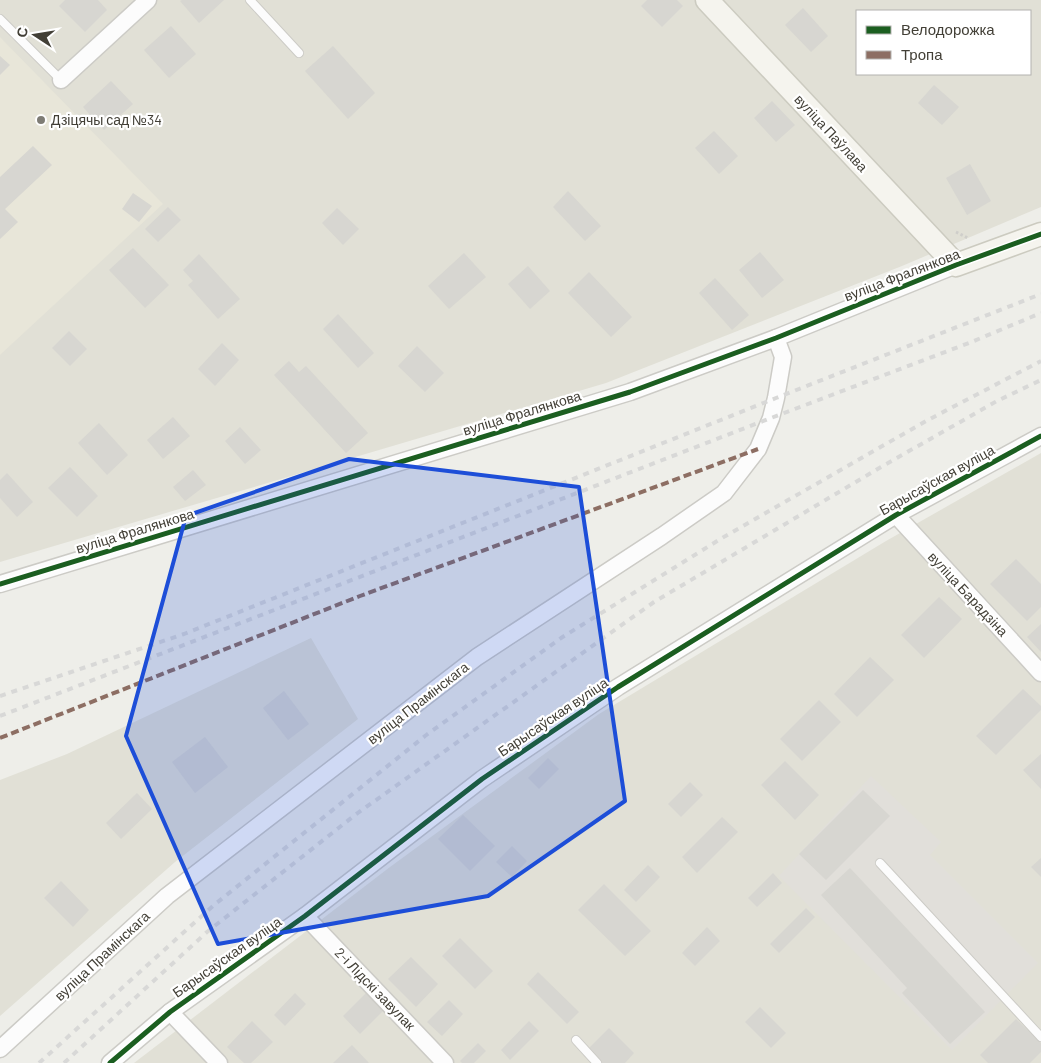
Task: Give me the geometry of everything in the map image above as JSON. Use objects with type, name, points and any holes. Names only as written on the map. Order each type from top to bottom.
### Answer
[{"type":"street","points":[[61,80],[148,0]]},
{"type":"street","name":"вуліца Паўлава","points":[[707,0],[956,265]]},
{"type":"street","name":"вуліца Фралянкова","points":[[0,584],[630,392],[776,338],[956,265],[1041,234]]},
{"type":"street","name":"вуліца Прамінскага","points":[[0,1050],[166,896],[469,663],[724,493],[758,449],[771,418],[782,357],[776,338]]},
{"type":"street","name":"Барысаўская вуліца","points":[[110,1063],[170,1012],[305,916],[482,778],[562,724],[618,687],[896,515],[1041,436]]},
{"type":"street","name":"вуліца Барадзіна","points":[[896,515],[1041,673]]},
{"type":"street","name":"2-і Лідскі завулак","points":[[305,916],[445,1063]]},
{"type":"street","points":[[170,1012],[219,1063]]},
{"type":"lane","points":[[250,0],[299,53]]},
{"type":"lane","points":[[0,19],[61,80]]},
{"type":"lane","points":[[880,863],[1041,1037]]},
{"type":"lane","points":[[576,1040],[597,1063]]},
{"type":"path","points":[[955,231],[969,238],[976,239]]},
{"type":"highlighted area","points":[[349,459],[579,487],[625,801],[488,896],[218,944],[126,736],[186,516]]},
{"type":"shaded area","points":[[0,0],[1041,0],[1041,207],[902,266],[606,383],[0,562]]},
{"type":"shaded area","name":"Дзіцячы сад №34","points":[[0,37],[163,204],[0,355]]},
{"type":"shaded area","points":[[1041,453],[1041,1063],[134,1063],[390,867],[599,714],[886,541]]},
{"type":"shaded area","points":[[311,638],[358,719],[175,862],[0,1016],[0,780],[67,754]]},
{"type":"shaded area","points":[[871,776],[941,842],[930,855],[1038,963],[952,1050],[779,876]]},
{"type":"building","points":[[65,0],[98,0],[107,10],[85,32],[59,6]]},
{"type":"building","points":[[224,0],[199,23],[180,1]]},
{"type":"building","points":[[647,0],[677,0],[683,6],[662,27],[641,6]]},
{"type":"building","points":[[803,8],[828,36],[811,52],[785,25]]},
{"type":"building","points":[[171,26],[196,54],[169,78],[144,50]]},
{"type":"building","points":[[333,46],[375,93],[348,119],[305,71]]},
{"type":"building","points":[[0,56],[10,65],[0,75]]},
{"type":"building","points":[[111,81],[133,104],[104,130],[83,107]]},
{"type":"building","points":[[934,85],[959,107],[942,125],[918,103]]},
{"type":"building","points":[[772,101],[795,125],[776,142],[754,118]]},
{"type":"building","points":[[714,131],[738,156],[719,174],[695,148]]},
{"type":"building","points":[[33,146],[52,165],[5,209],[18,222],[0,239],[0,177]]},
{"type":"building","points":[[970,164],[991,201],[967,215],[946,178]]},
{"type":"building","points":[[568,191],[601,226],[585,241],[553,207]]},
{"type":"building","points":[[133,193],[152,206],[139,222],[122,209]]},
{"type":"building","points":[[168,207],[181,220],[158,242],[145,229]]},
{"type":"building","points":[[337,208],[359,229],[343,245],[322,223]]},
{"type":"building","points":[[133,248],[169,285],[145,308],[109,270]]},
{"type":"building","points":[[760,252],[784,280],[762,298],[739,270]]},
{"type":"building","points":[[464,253],[486,277],[449,309],[428,286]]},
{"type":"building","points":[[199,254],[240,299],[218,319],[188,285],[193,281],[183,270]]},
{"type":"building","points":[[528,266],[550,291],[530,309],[508,284]]},
{"type":"building","points":[[589,272],[632,317],[611,337],[568,293]]},
{"type":"building","points":[[715,278],[749,315],[732,330],[699,293]]},
{"type":"building","points":[[338,314],[374,353],[358,368],[323,329]]},
{"type":"building","points":[[69,331],[87,349],[70,366],[52,348]]},
{"type":"building","points":[[222,343],[239,360],[215,386],[198,369]]},
{"type":"building","points":[[417,346],[444,373],[425,392],[398,366]]},
{"type":"building","points":[[289,361],[299,372],[306,366],[368,433],[346,453],[274,375]]},
{"type":"building","points":[[173,417],[190,436],[163,459],[147,440]]},
{"type":"building","points":[[99,423],[128,455],[107,475],[78,443]]},
{"type":"building","points":[[240,427],[261,450],[245,464],[225,441]]},
{"type":"building","points":[[70,467],[98,496],[77,517],[48,488]]},
{"type":"building","points":[[193,470],[206,485],[185,501],[173,487]]},
{"type":"building","points":[[7,473],[33,502],[17,517],[0,498],[0,480]]},
{"type":"building","points":[[1016,559],[1041,584],[1041,607],[1027,621],[990,584]]},
{"type":"building","points":[[939,597],[962,619],[924,658],[901,635]]},
{"type":"building","points":[[1041,624],[1041,652],[1027,637]]},
{"type":"building","points":[[870,657],[894,680],[857,717],[834,694]]},
{"type":"building","points":[[1023,689],[1041,706],[1041,710],[996,755],[976,736]]},
{"type":"building","points":[[284,691],[309,724],[288,740],[263,708]]},
{"type":"building","points":[[819,700],[841,722],[802,761],[780,739]]},
{"type":"building","points":[[205,737],[228,767],[195,793],[172,762]]},
{"type":"building","points":[[1041,754],[1041,789],[1023,770]]},
{"type":"building","points":[[548,758],[559,769],[539,789],[528,778]]},
{"type":"building","points":[[785,761],[819,795],[795,820],[761,785]]},
{"type":"building","points":[[690,782],[703,795],[681,817],[668,804]]},
{"type":"building","points":[[863,790],[890,816],[826,880],[799,854]]},
{"type":"building","points":[[137,793],[152,809],[121,839],[106,823]]},
{"type":"building","points":[[463,815],[495,846],[470,871],[438,839]]},
{"type":"building","points":[[722,817],[738,832],[697,873],[682,857]]},
{"type":"building","points":[[512,846],[527,861],[512,877],[496,862]]},
{"type":"building","points":[[1041,858],[1041,877],[1031,867]]},
{"type":"building","points":[[648,865],[660,877],[636,902],[624,890]]},
{"type":"building","points":[[850,868],[985,1012],[950,1044],[902,993],[907,988],[821,895]]},
{"type":"building","points":[[773,873],[782,883],[757,907],[748,898]]},
{"type":"building","points":[[61,881],[89,910],[73,927],[44,898]]},
{"type":"building","points":[[604,884],[651,931],[625,956],[578,910]]},
{"type":"building","points":[[806,908],[815,917],[779,953],[770,944]]},
{"type":"building","points":[[707,927],[720,941],[695,966],[682,953]]},
{"type":"building","points":[[460,938],[493,971],[475,989],[442,956]]},
{"type":"building","points":[[411,957],[438,984],[416,1007],[388,979]]},
{"type":"building","points":[[538,972],[579,1012],[567,1024],[527,984]]},
{"type":"building","points":[[295,993],[306,1004],[285,1026],[274,1015]]},
{"type":"building","points":[[366,993],[383,1011],[360,1034],[343,1016]]},
{"type":"building","points":[[449,1000],[463,1014],[442,1036],[427,1022]]},
{"type":"building","points":[[760,1007],[786,1033],[771,1048],[745,1022]]},
{"type":"building","points":[[1016,1019],[1041,1043],[1041,1052],[1030,1063],[988,1063],[980,1055]]},
{"type":"building","points":[[252,1021],[273,1042],[251,1063],[244,1063],[227,1047]]},
{"type":"building","points":[[529,1021],[539,1031],[510,1060],[501,1050]]},
{"type":"building","points":[[609,1028],[634,1053],[625,1063],[602,1063],[588,1049]]},
{"type":"building","points":[[478,1043],[486,1051],[474,1063],[462,1063],[460,1061]]},
{"type":"building","points":[[352,1045],[369,1063],[333,1063]]},
{"type":"railway","points":[[0,696],[184,634],[1041,294]]},
{"type":"railway","points":[[0,716],[969,343],[1041,313]]},
{"type":"railway","points":[[39,1063],[214,905],[425,736],[561,638],[722,538],[926,421],[1041,361]]},
{"type":"railway","points":[[64,1063],[207,932],[355,815],[654,602],[881,467],[997,401],[1041,380]]},
{"type":"marked path","points":[[0,738],[360,596],[758,449]]},
{"type":"cycle path","points":[[0,584],[630,392],[776,338],[956,265],[1041,234]]},
{"type":"cycle path","points":[[110,1063],[170,1012],[305,916],[482,779],[618,687],[896,515],[1041,436]]},
{"type":"place","name":"Дзіцячы сад №34","points":[[41,120]]}]
